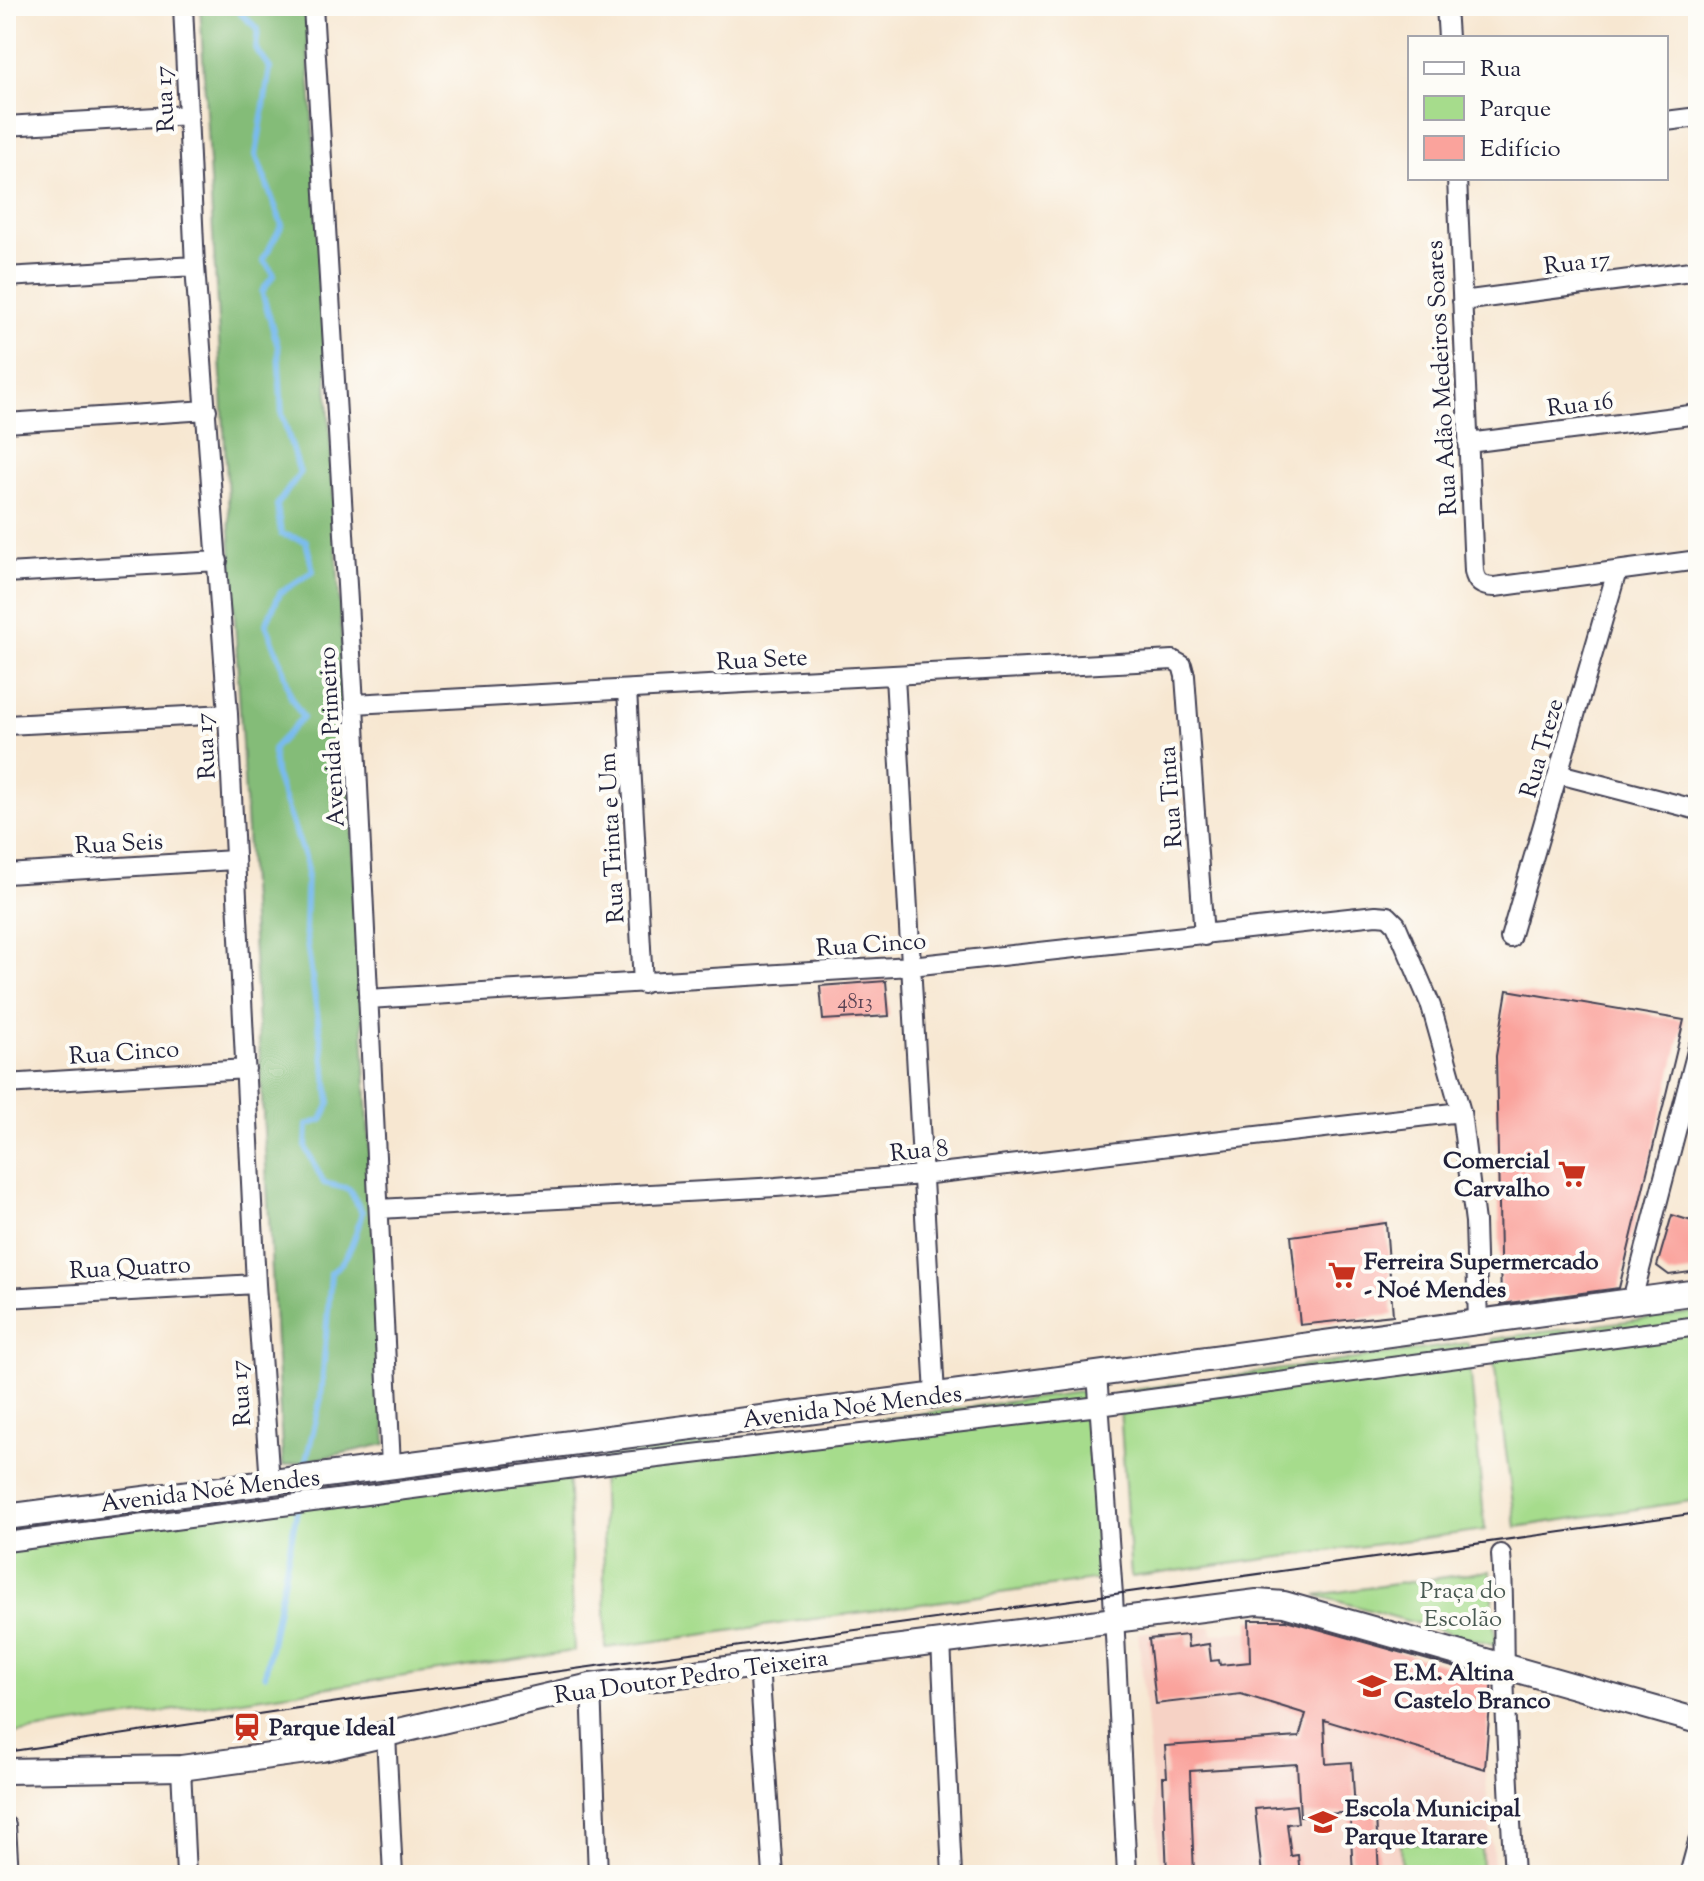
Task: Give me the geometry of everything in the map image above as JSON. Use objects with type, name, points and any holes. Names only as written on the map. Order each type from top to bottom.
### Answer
[{"type":"main road","name":"Avenida Noé Mendes","points":[[6,1517],[1698,1292]]},
{"type":"main road","name":"Rua Doutor Pedro Teixeira","points":[[6,1771],[181,1768],[322,1749],[591,1686],[1257,1602],[1284,1604],[1698,1721]]},
{"type":"street","name":"Rua 17","points":[[183,6],[195,266],[228,714],[256,1284],[270,1483]]},
{"type":"street","name":"Avenida Primeiro","points":[[313,6],[354,704],[391,1466]]},
{"type":"street","points":[[1446,6],[1448,36]]},
{"type":"street","points":[[6,126],[189,115]]},
{"type":"street","points":[[1668,121],[1698,117]]},
{"type":"street","name":"Rua Adão Medeiros Soares","points":[[1457,180],[1475,576],[1481,585],[1495,587],[1617,571]]},
{"type":"street","points":[[6,277],[195,266]]},
{"type":"street","name":"Rua 17","points":[[1462,301],[1698,270]]},
{"type":"street","points":[[6,423],[207,410]]},
{"type":"street","name":"Rua 16","points":[[1468,443],[1698,414]]},
{"type":"street","points":[[1617,571],[1698,560]]},
{"type":"street","points":[[6,573],[218,561]]},
{"type":"street","name":"Rua Treze","points":[[1510,938],[1617,571]]},
{"type":"street","name":"Rua Sete","points":[[354,704],[1173,660]]},
{"type":"street","name":"Rua Tinta","points":[[1173,660],[1182,665],[1185,676],[1204,936]]},
{"type":"street","points":[[895,676],[935,1395]]},
{"type":"street","name":"Rua Trinta e Um","points":[[627,690],[643,984]]},
{"type":"street","points":[[6,725],[228,714]]},
{"type":"street","points":[[1559,774],[1698,810]]},
{"type":"street","name":"Rua Seis","points":[[6,874],[234,860]]},
{"type":"street","name":"Rua Cinco","points":[[368,999],[911,966],[1388,916],[1397,927],[1431,1006],[1461,1112]]},
{"type":"street","points":[[1632,1300],[1698,1047]]},
{"type":"street","name":"Rua Cinco","points":[[6,1084],[246,1069]]},
{"type":"street","points":[[1461,1112],[1475,1222],[1478,1323]]},
{"type":"street","name":"Rua 8","points":[[379,1209],[761,1188],[922,1175],[1461,1112]]},
{"type":"street","name":"Rua Quatro","points":[[6,1298],[256,1284]]},
{"type":"street","points":[[6,1542],[582,1467],[1099,1406],[1698,1326]]},
{"type":"street","points":[[1097,1374],[1127,1875]]},
{"type":"street","points":[[1501,1554],[1514,1875]]},
{"type":"street","points":[[941,1641],[952,1875]]},
{"type":"street","points":[[759,1664],[773,1875]]},
{"type":"street","points":[[591,1686],[598,1875]]},
{"type":"street","points":[[386,1735],[393,1875]]},
{"type":"street","points":[[181,1768],[186,1875]]},
{"type":"street","points":[[6,1826],[9,1875]]},
{"type":"street","points":[[1689,1875],[1698,1842]]},
{"type":"shaded area","name":"Escola Municipal Parque Itarare","points":[[1211,1626],[1212,1634],[1250,1631],[1251,1697],[1485,1769],[1495,1875],[1161,1875],[1138,1633]]},
{"type":"green space","points":[[200,6],[305,6],[314,143],[386,1444],[283,1466]]},
{"type":"green space","points":[[1698,1312],[1698,1500],[1516,1527],[1491,1339]]},
{"type":"green space","points":[[1468,1343],[1485,1530],[1131,1577],[1119,1392]]},
{"type":"green space","points":[[1088,1391],[1101,1579],[606,1648],[601,1457]]},
{"type":"green space","points":[[568,1463],[574,1651],[6,1735],[6,1537]]},
{"type":"green space","name":"Praça do Escolão","points":[[1490,1571],[1496,1646],[1316,1595]]},
{"type":"green space","points":[[1481,1841],[1482,1875],[1402,1875],[1401,1843]]},
{"type":"building","points":[[886,981],[889,1016],[823,1020],[820,986]]},
{"type":"building","name":"Comercial Carvalho","points":[[1507,990],[1684,1020],[1619,1288],[1501,1304],[1496,1056]]},
{"type":"building","points":[[1672,1215],[1698,1223],[1698,1271],[1669,1275],[1657,1266]]},
{"type":"building","name":"Ferreira Supermercado - Noé Mendes","points":[[1386,1223],[1393,1315],[1300,1325],[1291,1236]]},
{"type":"building","points":[[1249,1620],[1286,1620],[1492,1678],[1485,1769],[1324,1720],[1326,1764],[1352,1762],[1355,1812],[1300,1816],[1297,1764],[1190,1771],[1194,1875],[1167,1875],[1163,1777],[1167,1777],[1165,1746],[1299,1737],[1306,1714],[1241,1694],[1156,1704],[1149,1639],[1187,1635],[1188,1647],[1209,1644],[1211,1661],[1219,1660],[1220,1665],[1250,1662]]},
{"type":"building","points":[[1296,1805],[1298,1823],[1287,1824],[1291,1856],[1298,1855],[1300,1875],[1262,1875],[1255,1809]]},
{"type":"building","points":[[1376,1815],[1379,1875],[1353,1875],[1350,1816]]},
{"type":"waterway","points":[[245,6],[241,14],[258,29],[256,49],[270,68],[256,155],[282,225],[263,260],[274,274],[262,292],[278,347],[282,415],[300,473],[277,505],[281,534],[306,541],[313,571],[280,593],[266,624],[291,698],[303,717],[273,749],[275,773],[307,865],[305,929],[330,1103],[322,1120],[307,1125],[306,1148],[324,1183],[349,1189],[362,1212],[348,1254],[331,1273],[321,1398],[306,1461]]},
{"type":"waterway","points":[[265,1675],[298,1505]]},
{"type":"tram line","points":[[6,1752],[358,1699],[1698,1513]]},
{"type":"place","name":"Comercial Carvalho","points":[[1572,1174]]},
{"type":"place","name":"Ferreira Supermercado - Noé Mendes","points":[[1342,1275]]},
{"type":"place","name":"E.M. Altina Castelo Branco","points":[[1372,1686]]},
{"type":"place","name":"Parque Ideal","points":[[247,1727]]},
{"type":"place","name":"Escola Municipal Parque Itarare","points":[[1323,1822]]}]
